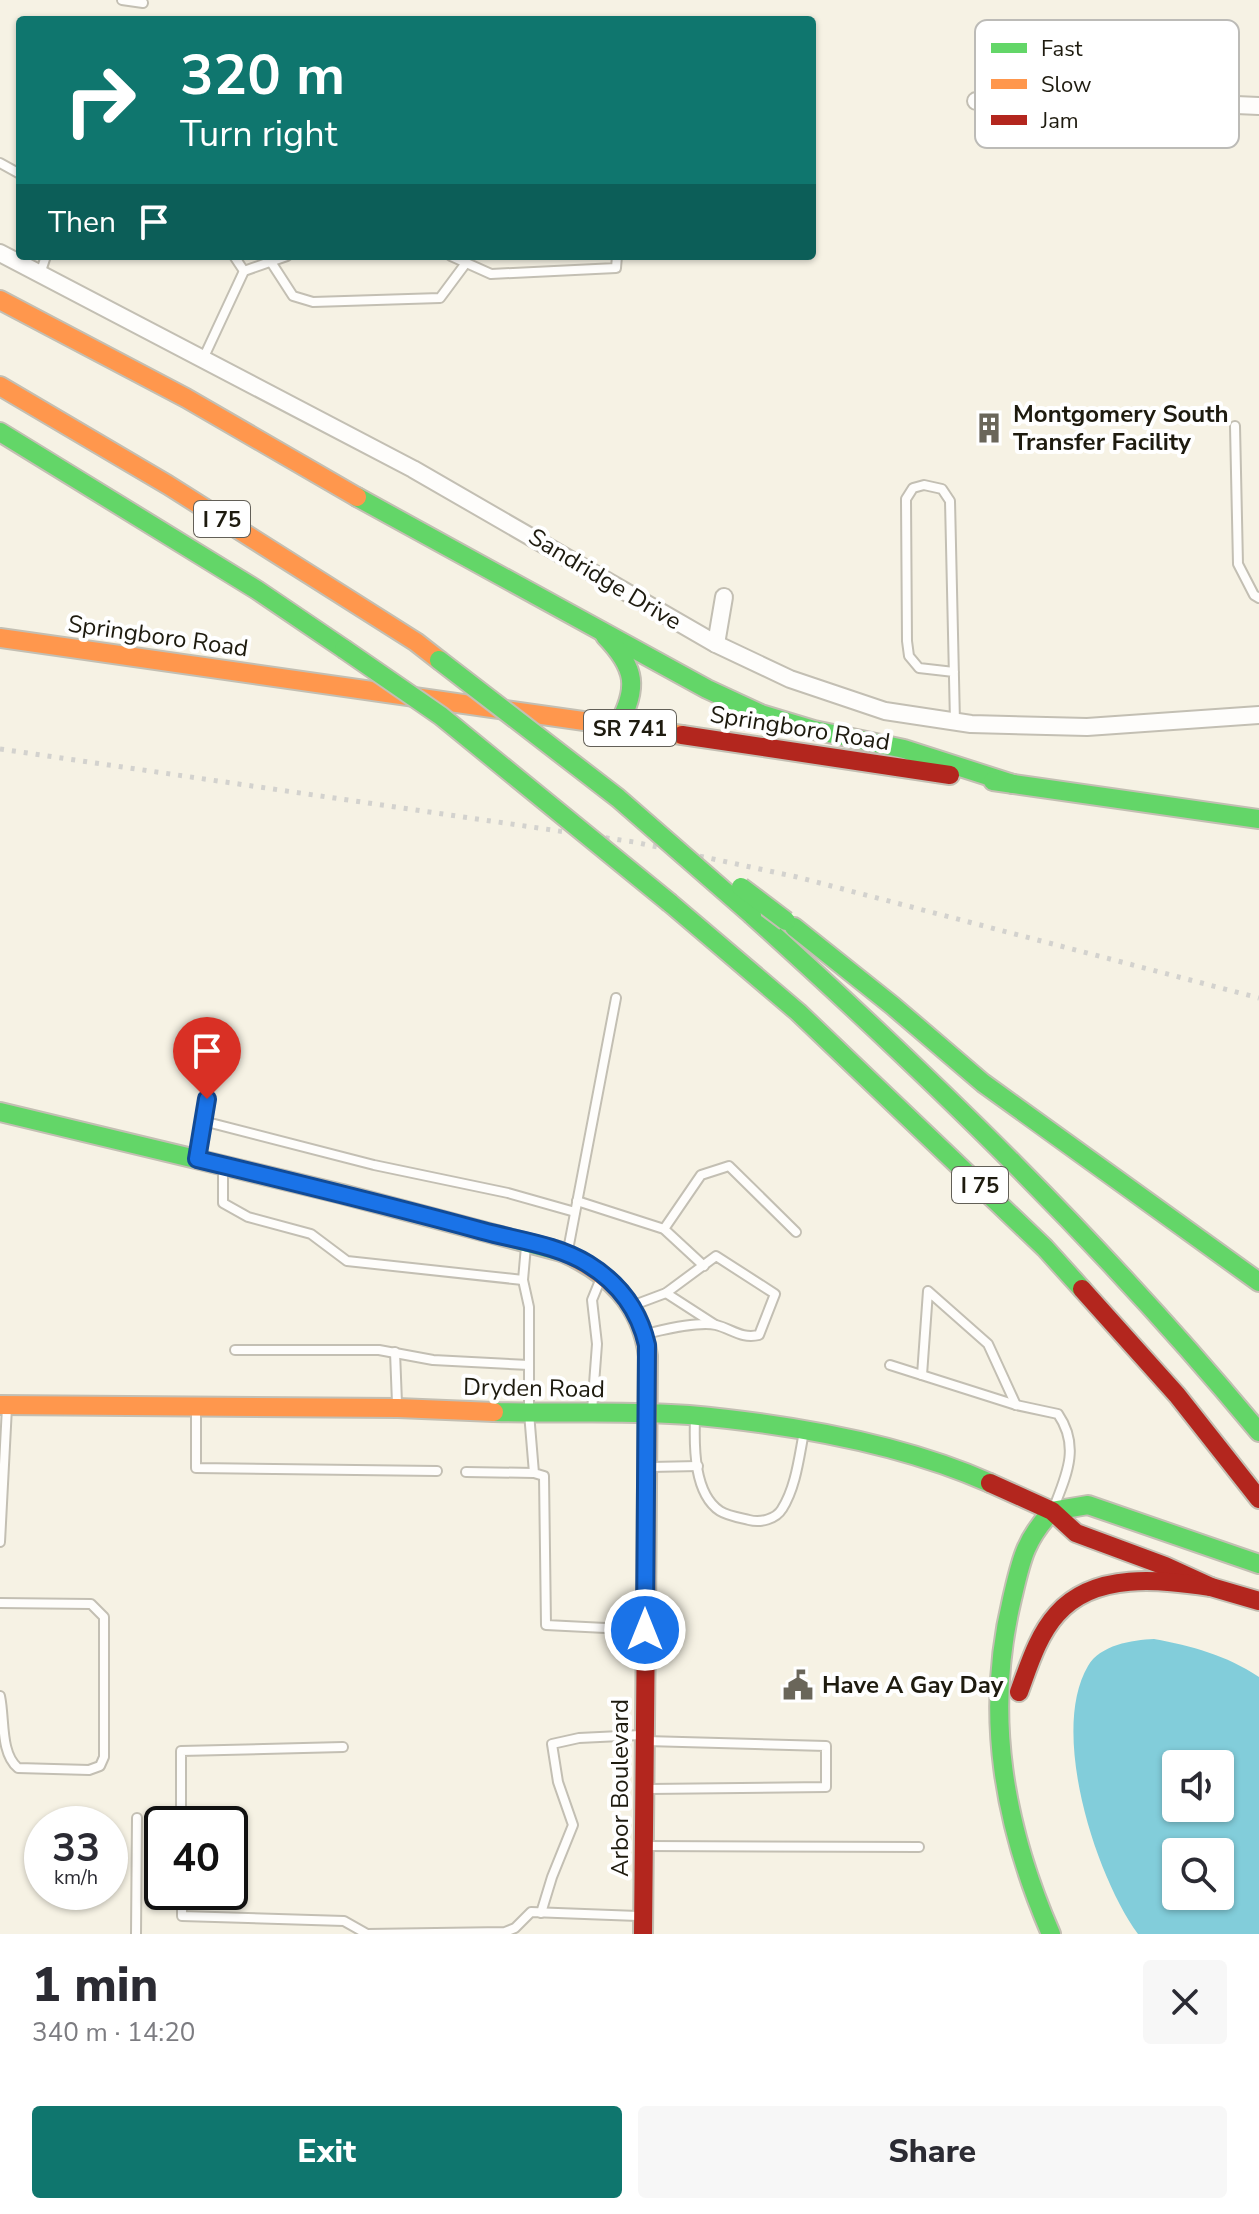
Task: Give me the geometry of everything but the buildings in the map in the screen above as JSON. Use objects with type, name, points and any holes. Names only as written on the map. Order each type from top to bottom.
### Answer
[{"type":"main road","points":[[0,300],[186,398],[276,452],[707,689],[761,714],[814,730],[904,749],[1013,784]]},
{"type":"main road","name":"I 75","points":[[0,386],[168,485],[416,642],[618,798],[752,915],[1035,1183],[1208,1368],[1259,1432]]},
{"type":"main road","name":"I 75","points":[[0,432],[244,581],[441,716],[670,903],[798,1012],[1045,1248],[1177,1395],[1259,1499]]},
{"type":"main road","points":[[591,624],[619,650],[631,674],[634,689],[630,706],[617,727]]},
{"type":"main road","name":"Springboro Road","points":[[0,638],[1259,819]]},
{"type":"main road","points":[[618,798],[786,921],[983,1083],[1259,1282]]},
{"type":"main road","name":"Arbor Boulevard","points":[[0,1112],[223,1165],[567,1254],[603,1274],[632,1306],[645,1335],[648,1356],[643,1925]]},
{"type":"main road","name":"Dryden Road","points":[[4,1405],[398,1408],[646,1414],[695,1416],[804,1432],[922,1459],[978,1478],[1052,1511],[1076,1533],[1165,1566],[1211,1587],[1259,1601]]},
{"type":"main road","points":[[1051,1934],[1033,1896],[1007,1803],[1000,1760],[998,1704],[1002,1651],[1011,1602],[1032,1534],[1052,1511],[1088,1505],[1259,1564]]},
{"type":"main road","points":[[1022,1764],[1017,1735],[1025,1611],[1050,1540],[1052,1511]]},
{"type":"main road","points":[[1019,1692],[1043,1632],[1061,1609],[1092,1589],[1117,1581],[1143,1579],[1211,1587]]},
{"type":"main road","points":[[1033,1823],[1055,1901],[1067,1923]]},
{"type":"street","points":[[1239,105],[1259,106]]},
{"type":"street","name":"Sandridge Drive","points":[[0,253],[463,496],[716,644],[790,679],[843,699],[885,711],[955,723],[1026,727],[1087,727],[1259,715]]},
{"type":"street","points":[[716,644],[724,597]]},
{"type":"lane","points":[[122,0],[143,3]]},
{"type":"lane","points":[[40,274],[45,260]]},
{"type":"lane","points":[[237,260],[244,271]]},
{"type":"lane","points":[[203,359],[244,271],[276,260]]},
{"type":"lane","points":[[460,260],[491,274],[616,268],[617,260]]},
{"type":"lane","points":[[271,262],[293,296],[313,302],[440,298],[466,263]]},
{"type":"lane","points":[[1235,426],[1238,564],[1254,595],[1259,598]]},
{"type":"lane","points":[[954,672],[919,668],[909,656],[906,499],[913,488],[924,485],[942,489],[950,501],[954,672],[955,723]]},
{"type":"lane","points":[[567,1254],[616,998]]},
{"type":"lane","points":[[197,1159],[213,1054]]},
{"type":"lane","points":[[203,1121],[374,1165],[508,1193],[575,1212]]},
{"type":"lane","points":[[223,1165],[223,1203],[248,1217],[311,1234],[347,1261],[523,1280]]},
{"type":"lane","points":[[664,1229],[701,1175],[729,1166],[796,1232]]},
{"type":"lane","points":[[577,1201],[664,1229],[704,1266]]},
{"type":"lane","points":[[526,1243],[523,1280],[529,1307],[529,1413],[534,1473]]},
{"type":"lane","points":[[632,1306],[666,1293],[716,1256],[775,1294],[759,1335],[736,1334],[666,1293]]},
{"type":"lane","points":[[591,1414],[597,1344],[592,1300],[603,1274]]},
{"type":"lane","points":[[922,1375],[928,1291],[988,1344],[1016,1405]]},
{"type":"lane","points":[[645,1335],[715,1324]]},
{"type":"lane","points":[[235,1350],[395,1352],[433,1360],[529,1365]]},
{"type":"lane","points":[[395,1352],[398,1408]]},
{"type":"lane","points":[[890,1365],[1016,1405],[1058,1414],[1067,1427],[1071,1457],[1052,1511]]},
{"type":"lane","points":[[0,1542],[4,1405]]},
{"type":"lane","points":[[196,1406],[196,1468],[437,1471]]},
{"type":"lane","points":[[695,1416],[694,1441],[698,1466],[709,1501],[721,1512],[754,1522],[768,1520],[781,1511],[796,1471],[804,1432]]},
{"type":"lane","points":[[646,1467],[698,1466]]},
{"type":"lane","points":[[466,1472],[534,1473],[544,1476],[546,1625],[645,1630]]},
{"type":"lane","points":[[0,1603],[91,1604],[104,1617],[104,1757],[100,1766],[89,1770],[18,1768],[9,1762],[5,1752],[0,1696]]},
{"type":"lane","points":[[541,1913],[573,1825],[558,1782],[552,1744],[579,1738],[644,1738],[826,1746],[826,1787],[644,1789]]},
{"type":"lane","points":[[181,1806],[181,1751],[343,1747]]},
{"type":"lane","points":[[136,1934],[137,1818]]},
{"type":"lane","points":[[644,1846],[919,1847]]},
{"type":"lane","points":[[182,1910],[182,1916],[344,1921],[367,1934],[505,1932],[515,1928],[531,1912],[643,1925]]},
{"type":"water","points":[[1154,1639],[1208,1652],[1259,1677],[1259,1934],[1138,1934],[1107,1877],[1093,1842],[1083,1803],[1073,1728],[1077,1694],[1088,1666],[1108,1648]]},
{"type":"railway","points":[[0,749],[634,842],[797,877],[1259,998]]},
{"type":"traffic: fast","points":[[0,432],[257,590],[344,649]]},
{"type":"traffic: fast","points":[[357,497],[707,689],[761,714],[814,730],[904,749],[1013,784]]},
{"type":"traffic: fast","points":[[605,636],[623,658],[631,679],[629,701],[617,727]]},
{"type":"traffic: fast","points":[[344,649],[441,716],[670,903]]},
{"type":"traffic: fast","points":[[439,660],[618,798],[752,915]]},
{"type":"traffic: fast","points":[[993,781],[1259,819]]},
{"type":"traffic: fast","points":[[741,887],[786,921]]},
{"type":"traffic: fast","points":[[670,903],[798,1012],[1045,1248],[1082,1289]]},
{"type":"traffic: fast","points":[[752,915],[1015,1164],[1140,1295],[1259,1432]]},
{"type":"traffic: fast","points":[[794,927],[983,1083],[1259,1282]]},
{"type":"traffic: fast","points":[[0,1112],[342,1194],[562,1252]]},
{"type":"traffic: fast","points":[[494,1412],[689,1415],[765,1424],[881,1446],[990,1483]]},
{"type":"traffic: fast","points":[[1052,1511],[1088,1505],[1259,1564]]},
{"type":"traffic: fast","points":[[1051,1934],[1021,1852],[1011,1811],[1003,1770],[1000,1685],[1004,1642],[1021,1562],[1035,1532],[1052,1511]]},
{"type":"traffic: slow","points":[[0,300],[186,398],[357,497]]},
{"type":"traffic: slow","points":[[0,386],[168,485],[416,642],[439,660]]},
{"type":"traffic: slow","points":[[0,638],[682,735]]},
{"type":"traffic: slow","points":[[562,1252],[594,1270],[620,1292],[644,1337],[648,1356],[646,1618]]},
{"type":"traffic: slow","points":[[0,1405],[398,1408],[494,1412]]},
{"type":"traffic: jam","points":[[682,735],[950,775]]},
{"type":"traffic: jam","points":[[1082,1289],[1177,1395],[1259,1499]]},
{"type":"traffic: jam","points":[[990,1483],[1052,1511],[1076,1533],[1165,1566],[1211,1587],[1259,1601]]},
{"type":"traffic: jam","points":[[1019,1692],[1044,1631],[1072,1600],[1109,1585],[1130,1582],[1171,1582],[1211,1587]]},
{"type":"traffic: jam","points":[[643,1934],[646,1618]]},
{"type":"place","name":"Montgomery South Transfer Facility","points":[[989,428]]},
{"type":"place","name":"Have A Gay Day","points":[[798,1685]]},
{"type":"route","points":[[207,1099],[197,1159],[562,1252],[603,1274],[628,1300],[642,1324],[648,1356],[645,1630]]}]
